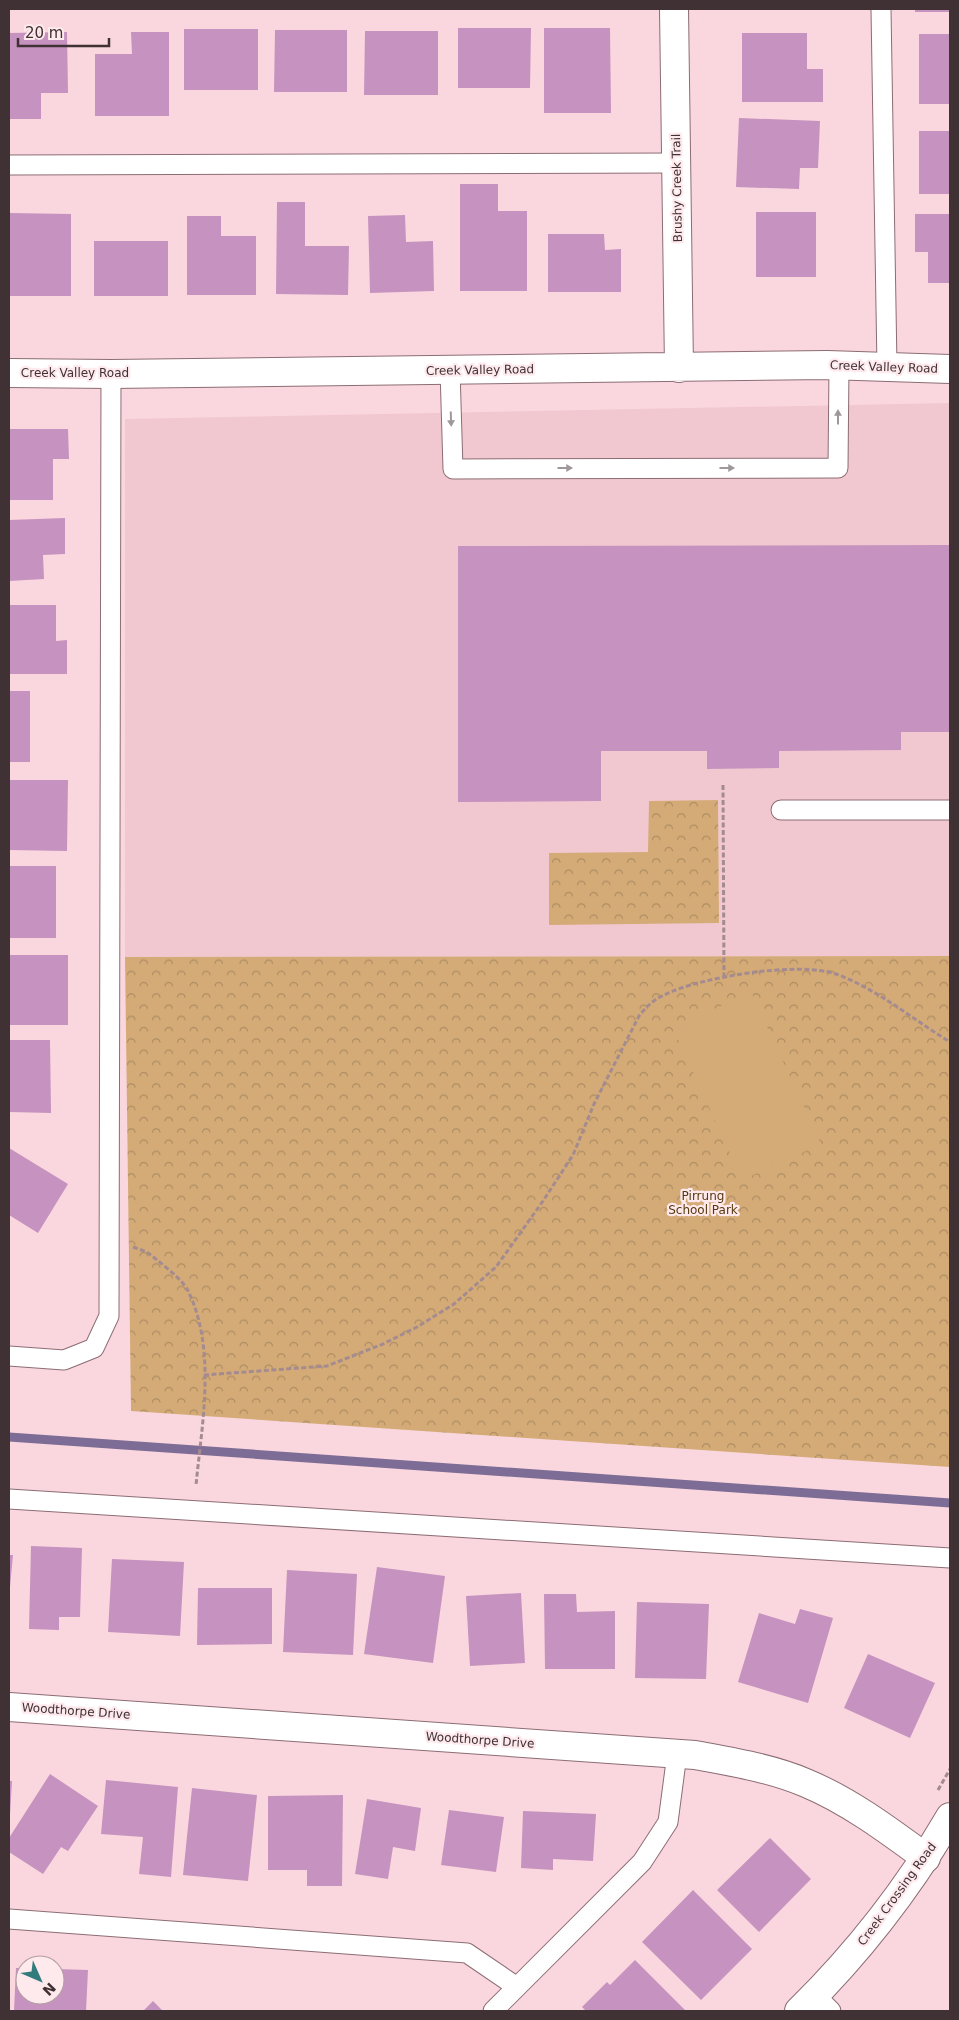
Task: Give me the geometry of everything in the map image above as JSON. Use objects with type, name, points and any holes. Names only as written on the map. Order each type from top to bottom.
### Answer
[{"type":"street","name":"Brushy Creek Trail","points":[[674,9],[679,368]]},
{"type":"street","name":"Creek Valley Road","points":[[9,373],[111,374],[839,366],[950,369]]},
{"type":"street","name":"Woodthorpe Drive","points":[[9,1707],[677,1754],[733,1762],[806,1783],[840,1800],[873,1820],[926,1858]]},
{"type":"street","name":"Creek Crossing Road","points":[[815,2006],[926,1858],[950,1817]]},
{"type":"lane","points":[[881,9],[887,367]]},
{"type":"lane","points":[[9,165],[676,163]]},
{"type":"lane","points":[[450,370],[453,469],[838,468],[839,366]]},
{"type":"lane","points":[[9,1356],[64,1360],[94,1348],[109,1316],[111,374]]},
{"type":"lane","points":[[780,810],[950,810]]},
{"type":"lane","points":[[9,1499],[950,1558]]},
{"type":"lane","points":[[493,2011],[642,1862],[668,1822],[677,1754]]},
{"type":"lane","points":[[9,1919],[468,1953],[517,1987]]},
{"type":"path","points":[[723,785],[724,977]]},
{"type":"path","points":[[204,1375],[327,1366],[384,1344],[417,1327],[454,1304],[496,1267],[543,1201],[573,1154],[594,1104],[629,1032],[649,1004],[665,994],[707,980],[759,971],[802,970],[834,974],[876,992],[950,1042]]},
{"type":"path","points":[[109,1238],[147,1252],[187,1287],[194,1305],[205,1348],[204,1400],[196,1486]]},
{"type":"shaded area","points":[[950,403],[950,956],[125,957],[125,419]]},
{"type":"green space","points":[[718,800],[719,923],[549,925],[549,853],[648,852],[649,801]]},
{"type":"green space","name":"Pirrung School Park","points":[[950,956],[950,1467],[131,1411],[125,957]]},
{"type":"green space","points":[[751,992],[821,1144],[742,1180],[673,1028]]},
{"type":"building","points":[[915,9],[950,9],[950,12],[915,12]]},
{"type":"building","points":[[458,28],[531,28],[530,88],[458,88]]},
{"type":"building","points":[[544,28],[610,28],[611,113],[544,113]]},
{"type":"building","points":[[184,29],[258,29],[258,90],[184,90]]},
{"type":"building","points":[[275,30],[347,30],[347,92],[274,92]]},
{"type":"building","points":[[365,31],[438,31],[438,95],[364,95]]},
{"type":"building","points":[[67,32],[68,93],[41,93],[41,119],[9,119],[9,33]]},
{"type":"building","points":[[131,32],[169,32],[169,116],[95,116],[95,54],[132,54]]},
{"type":"building","points":[[742,33],[807,33],[807,69],[823,69],[823,102],[742,102]]},
{"type":"building","points":[[919,34],[950,34],[950,104],[919,104]]},
{"type":"building","points":[[739,118],[820,121],[818,168],[800,168],[799,189],[736,187]]},
{"type":"building","points":[[919,131],[950,131],[950,194],[919,194]]},
{"type":"building","points":[[460,184],[498,184],[498,211],[527,211],[527,291],[460,291]]},
{"type":"building","points":[[277,202],[305,202],[305,246],[349,246],[348,295],[276,294]]},
{"type":"building","points":[[756,212],[816,212],[816,277],[756,277]]},
{"type":"building","points":[[9,213],[71,214],[71,296],[9,296]]},
{"type":"building","points":[[915,214],[950,214],[950,283],[928,283],[928,252],[915,252]]},
{"type":"building","points":[[405,215],[406,242],[433,241],[434,291],[370,293],[368,216]]},
{"type":"building","points":[[187,216],[221,216],[221,236],[256,236],[256,295],[187,295]]},
{"type":"building","points":[[548,234],[604,234],[605,250],[621,249],[621,292],[548,292]]},
{"type":"building","points":[[94,241],[168,241],[168,296],[94,296]]},
{"type":"building","points":[[9,429],[68,429],[69,459],[53,459],[53,500],[9,500]]},
{"type":"building","points":[[65,518],[65,554],[43,555],[44,579],[9,581],[9,520]]},
{"type":"building","points":[[950,545],[950,732],[901,732],[901,750],[779,751],[779,768],[707,769],[707,751],[601,751],[601,801],[458,802],[458,546]]},
{"type":"building","points":[[9,605],[56,605],[56,641],[67,640],[67,674],[9,674]]},
{"type":"building","points":[[9,691],[30,691],[30,762],[9,762]]},
{"type":"building","points":[[9,780],[68,780],[67,851],[9,850]]},
{"type":"building","points":[[9,866],[56,866],[56,938],[9,938]]},
{"type":"building","points":[[9,955],[68,955],[68,1025],[9,1025]]},
{"type":"building","points":[[9,1040],[50,1040],[51,1113],[9,1112]]},
{"type":"building","points":[[9,1148],[68,1184],[38,1233],[9,1215]]},
{"type":"building","points":[[31,1546],[82,1548],[80,1617],[59,1617],[59,1630],[29,1629]]},
{"type":"building","points":[[9,1555],[13,1555],[10,1587],[9,1587]]},
{"type":"building","points":[[112,1559],[184,1562],[180,1636],[108,1632]]},
{"type":"building","points":[[377,1567],[445,1576],[433,1663],[364,1654]]},
{"type":"building","points":[[287,1570],[357,1574],[353,1655],[283,1652]]},
{"type":"building","points":[[198,1588],[272,1588],[272,1644],[197,1645]]},
{"type":"building","points":[[521,1593],[525,1663],[470,1666],[466,1596]]},
{"type":"building","points":[[544,1594],[576,1594],[577,1612],[615,1611],[615,1669],[545,1669]]},
{"type":"building","points":[[637,1602],[709,1604],[706,1679],[635,1678]]},
{"type":"building","points":[[800,1609],[833,1618],[808,1703],[738,1682],[759,1613],[795,1624]]},
{"type":"building","points":[[868,1654],[935,1683],[910,1738],[844,1708]]},
{"type":"building","points":[[50,1774],[98,1806],[68,1851],[61,1847],[43,1874],[9,1852],[9,1838]]},
{"type":"building","points":[[106,1780],[178,1787],[171,1877],[139,1874],[143,1837],[101,1834]]},
{"type":"building","points":[[9,1781],[12,1781],[10,1815],[9,1815]]},
{"type":"building","points":[[192,1788],[257,1795],[248,1881],[183,1875]]},
{"type":"building","points":[[343,1795],[342,1886],[307,1886],[307,1870],[268,1870],[268,1796]]},
{"type":"building","points":[[367,1799],[421,1808],[415,1851],[393,1847],[388,1879],[355,1874]]},
{"type":"building","points":[[449,1810],[504,1817],[496,1872],[441,1865]]},
{"type":"building","points":[[523,1811],[596,1814],[593,1861],[553,1859],[553,1870],[521,1868]]},
{"type":"building","points":[[770,1838],[811,1879],[759,1932],[717,1890]]},
{"type":"building","points":[[693,1890],[752,1949],[701,2000],[642,1942]]},
{"type":"building","points":[[635,1960],[686,2011],[586,2011],[582,2007],[607,1982],[610,1985]]},
{"type":"building","points":[[65,1969],[88,1970],[86,2011],[14,2011],[15,1990],[15,2005],[65,2005]]},
{"type":"building","points":[[153,2001],[163,2011],[143,2011]]},
{"type":"waterway","points":[[9,1437],[950,1503]]}]
